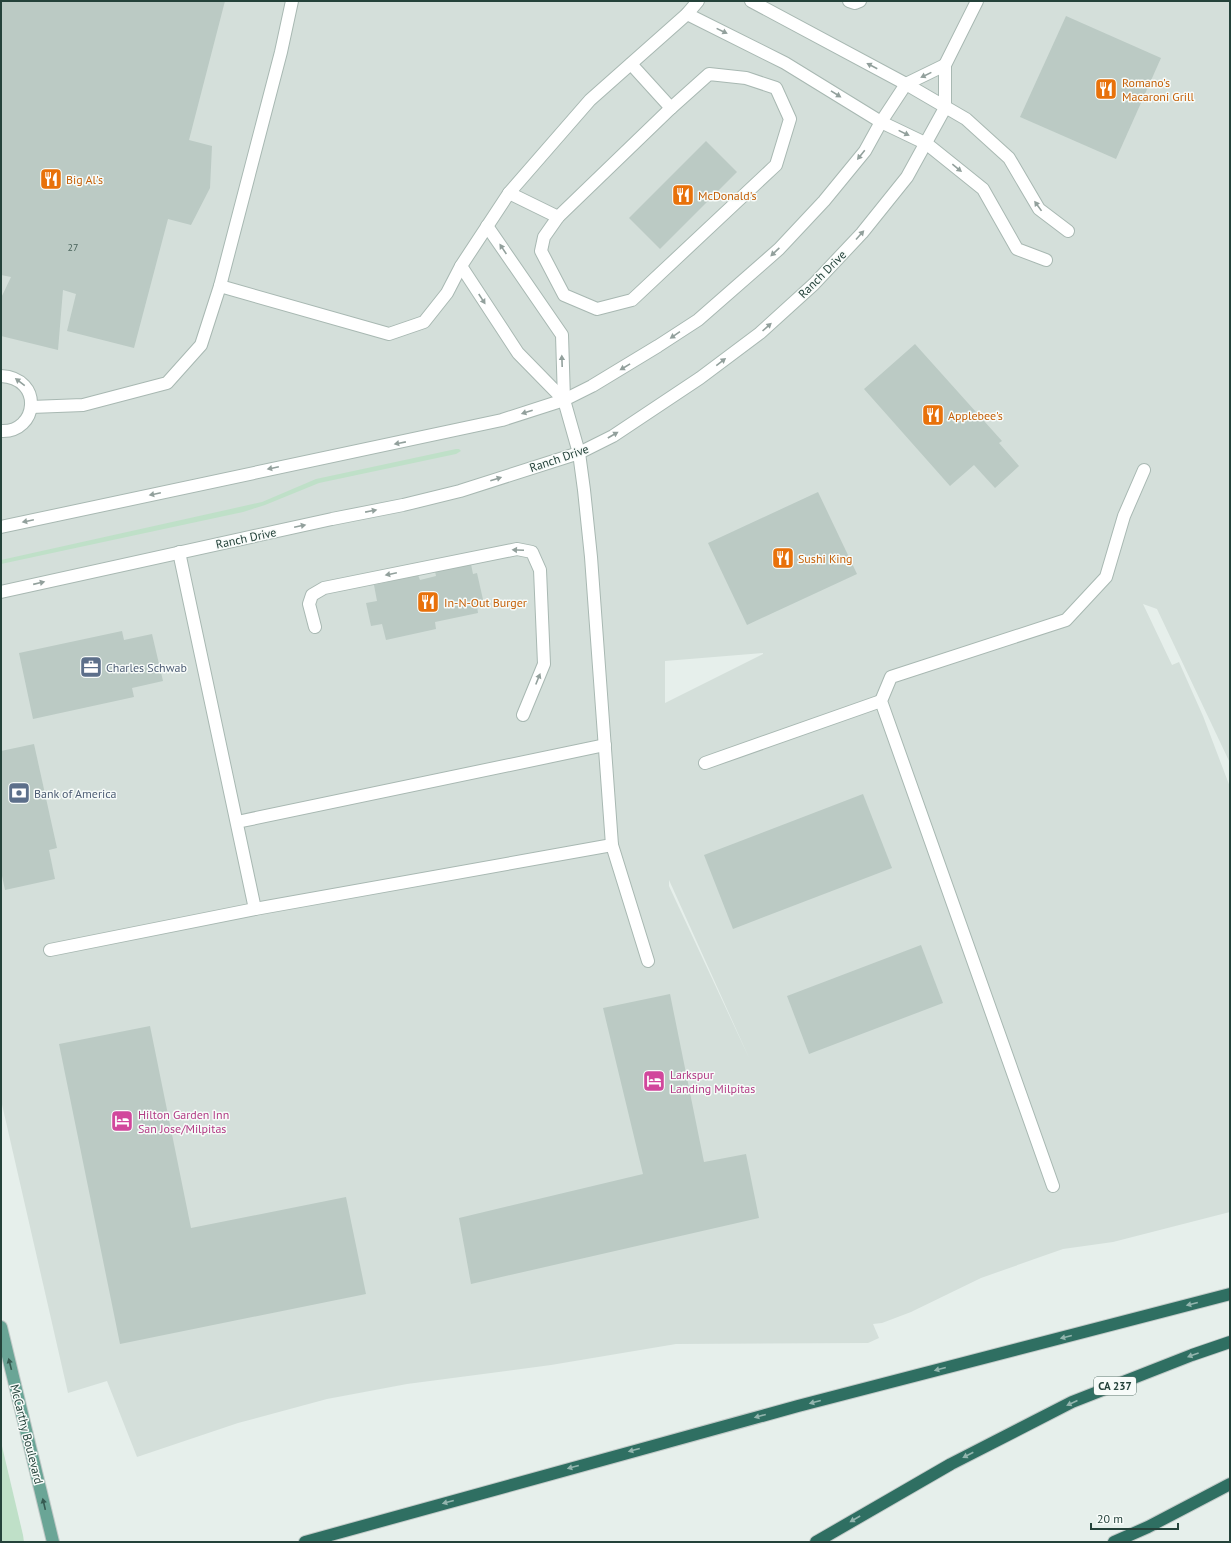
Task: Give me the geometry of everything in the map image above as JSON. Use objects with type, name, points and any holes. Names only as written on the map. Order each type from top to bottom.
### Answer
[{"type":"highway","points":[[305,1542],[798,1406],[1230,1294]]},
{"type":"highway","name":"CA 237","points":[[816,1542],[951,1464],[1072,1402],[1192,1355],[1230,1342]]},
{"type":"highway","points":[[1114,1542],[1148,1527],[1230,1484]]},
{"type":"main road","name":"McCarthy Boulevard","points":[[1,1327],[53,1542]]},
{"type":"street","points":[[31,407],[83,405],[167,382],[201,345],[220,286],[281,52],[292,1]]},
{"type":"street","points":[[220,286],[389,334],[424,322],[447,293],[461,266],[509,193],[590,100],[687,14],[698,1]]},
{"type":"street","points":[[751,1],[906,84],[966,119],[1009,158],[1039,209],[1068,231]]},
{"type":"street","points":[[849,1],[855,3],[860,1]]},
{"type":"street","name":"Ranch Drive","points":[[1,592],[180,552],[403,505],[460,490],[579,453],[613,436],[700,378],[760,333],[814,284],[862,233],[907,178],[927,144],[945,108],[945,65],[977,1]]},
{"type":"street","points":[[687,14],[785,63],[881,122],[927,144],[983,189],[1017,248],[1046,260]]},
{"type":"street","points":[[631,64],[671,108]]},
{"type":"street","points":[[1,527],[441,434],[502,420],[564,400],[592,386],[658,346],[698,320],[725,297],[779,249],[824,200],[865,151],[881,122],[906,84],[945,65]]},
{"type":"street","points":[[709,74],[746,78],[776,88],[790,119],[776,164],[632,300],[597,309],[564,295],[541,251],[544,237],[558,217],[671,108],[709,74]]},
{"type":"street","points":[[509,193],[558,217]]},
{"type":"street","points":[[487,226],[562,335],[564,400],[579,453],[591,557],[612,845],[648,961]]},
{"type":"street","points":[[461,266],[518,353],[564,400]]},
{"type":"street","points":[[1,376],[10,376],[19,380],[27,387],[31,397],[31,407],[28,417],[22,424],[13,430],[1,431]]},
{"type":"street","points":[[1053,1186],[881,701],[891,677],[1066,620],[1106,578],[1124,516],[1144,470]]},
{"type":"street","points":[[315,627],[309,604],[312,595],[324,588],[517,549],[532,552],[540,570],[544,664],[523,715]]},
{"type":"street","points":[[180,552],[255,909]]},
{"type":"street","points":[[705,763],[881,701]]},
{"type":"street","points":[[237,822],[605,744]]},
{"type":"street","points":[[50,950],[255,909],[612,845]]},
{"type":"shaded area","points":[[1,1],[1230,1],[1230,763],[1157,609],[1143,604],[1172,665],[1179,662],[1203,716],[1230,787],[1230,1212],[1113,1242],[1063,1249],[981,1278],[911,1312],[882,1323],[873,1324],[879,1338],[868,1343],[676,1344],[551,1365],[407,1384],[327,1399],[238,1423],[137,1457],[107,1381],[68,1393],[1,1100]],"holes":[[[763,654],[665,703],[665,661]],[[669,880],[750,1060],[669,886]]]},
{"type":"green space","points":[[456,449],[461,451],[456,454],[319,483],[265,505],[243,512],[1,564],[1,560],[262,502],[316,479]]},
{"type":"green space","points":[[1,1442],[23,1535],[24,1542],[1,1542]]},
{"type":"building","points":[[1,1],[225,1],[189,140],[212,146],[210,188],[191,225],[168,219],[134,348],[67,331],[76,294],[63,290],[58,350],[1,336],[1,298],[11,277],[1,275]]},
{"type":"building","points":[[1066,16],[1161,58],[1116,159],[1020,117]]},
{"type":"building","name":"McDonald's","points":[[706,141],[737,172],[660,249],[629,218]]},
{"type":"building","name":"Applebee's","points":[[915,344],[1002,441],[999,443],[1019,466],[995,488],[974,465],[950,486],[864,389]]},
{"type":"building","name":"Sushi King","points":[[818,492],[857,574],[747,625],[708,543]]},
{"type":"building","name":"In-N-Out Burger","points":[[471,564],[473,574],[477,573],[484,604],[477,606],[478,613],[435,622],[436,629],[386,640],[382,624],[371,626],[366,603],[377,601],[374,585],[418,575],[420,580],[436,576],[435,571]]},
{"type":"building","name":"Charles Schwab","points":[[122,631],[124,640],[152,634],[163,681],[132,688],[134,697],[33,719],[19,653]]},
{"type":"building","points":[[34,744],[57,848],[49,850],[55,879],[5,890],[1,871],[1,751]]},
{"type":"building","points":[[863,794],[892,868],[733,929],[704,855]]},
{"type":"building","points":[[921,945],[943,1003],[809,1054],[787,996]]},
{"type":"building","name":"Larkspur Landing Milpitas","points":[[670,994],[704,1162],[746,1154],[759,1218],[471,1284],[459,1218],[643,1174],[603,1008]]},
{"type":"building","name":"Hilton Garden Inn San Jose/Milpitas","points":[[150,1026],[191,1228],[346,1197],[366,1294],[120,1344],[59,1044]]},
{"type":"place","name":"Romano's Macaroni Grill","points":[[1106,89]]},
{"type":"place","name":"Big Al's","points":[[51,179]]},
{"type":"place","name":"McDonald's","points":[[683,195]]},
{"type":"place","name":"Applebee's","points":[[933,415]]},
{"type":"place","name":"Sushi King","points":[[783,558]]},
{"type":"place","name":"In-N-Out Burger","points":[[428,602]]},
{"type":"place","name":"Charles Schwab","points":[[91,667]]},
{"type":"place","name":"Bank of America","points":[[19,793]]},
{"type":"place","name":"Larkspur Landing Milpitas","points":[[654,1081]]},
{"type":"place","name":"Hilton Garden Inn San Jose/Milpitas","points":[[122,1121]]}]
